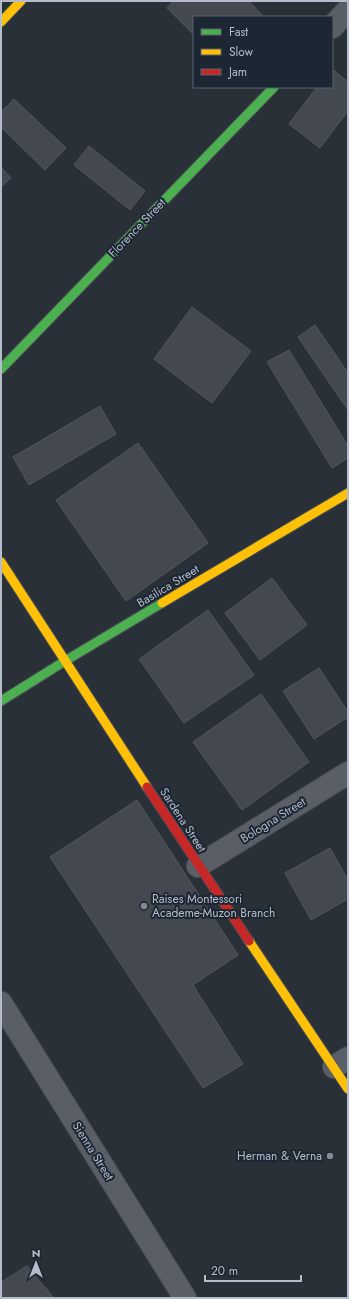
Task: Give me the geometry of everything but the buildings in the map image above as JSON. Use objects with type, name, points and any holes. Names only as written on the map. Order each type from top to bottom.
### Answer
[{"type":"street","points":[[1,22],[21,1]]},
{"type":"street","points":[[333,26],[348,10]]},
{"type":"street","name":"Florence Street","points":[[1,369],[273,88]]},
{"type":"street","name":"Basilica Street","points":[[1,701],[64,661],[348,493]]},
{"type":"street","name":"Sardena Street","points":[[1,562],[198,866],[341,1062],[348,1089]]},
{"type":"street","name":"Bologna Street","points":[[198,866],[348,773]]},
{"type":"street","name":"Sienna Street","points":[[1,1003],[185,1298]]},
{"type":"traffic: fast","points":[[1,369],[273,88]]},
{"type":"traffic: fast","points":[[1,701],[162,603]]},
{"type":"traffic: slow","points":[[1,22],[21,1]]},
{"type":"traffic: slow","points":[[162,603],[348,493]]},
{"type":"traffic: slow","points":[[1,562],[147,787]]},
{"type":"traffic: slow","points":[[249,941],[348,1089]]},
{"type":"traffic: jam","points":[[147,787],[249,941]]},
{"type":"place","name":"Raises Montessori Academe-Muzon Branch","points":[[144,906]]},
{"type":"place","name":"Herman & Verna","points":[[330,1156]]}]
